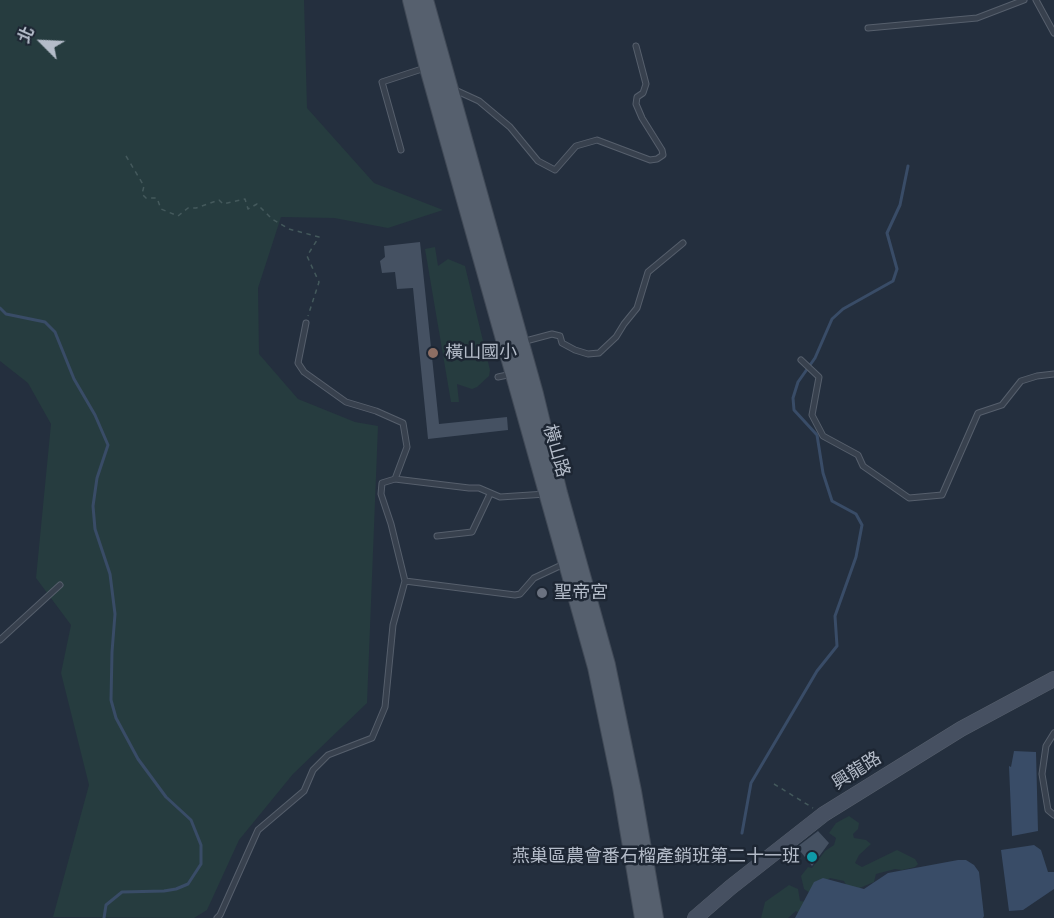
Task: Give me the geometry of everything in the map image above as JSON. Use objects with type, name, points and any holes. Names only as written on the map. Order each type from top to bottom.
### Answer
[{"type":"main road","name":"橫山路","points":[[411,0],[434,65],[513,373],[554,493],[573,562],[607,665],[633,791],[655,918]]},
{"type":"main road","name":"橫山路","points":[[425,0],[434,65],[448,87],[520,342],[513,373]]},
{"type":"main road","name":"橫山路","points":[[573,562],[621,787],[643,918]]},
{"type":"street","name":"興龍路","points":[[695,918],[824,814],[961,729],[1054,679]]},
{"type":"lane","points":[[868,28],[977,18],[1024,0]]},
{"type":"lane","points":[[1036,0],[1054,33]]},
{"type":"lane","points":[[448,87],[479,101],[510,126],[538,161],[555,170],[576,146],[597,140],[650,160],[657,159],[663,155],[662,150],[636,104],[637,97],[643,93],[646,84],[636,46]]},
{"type":"lane","points":[[401,150],[382,82],[434,65]]},
{"type":"lane","points":[[520,342],[552,334],[560,336],[562,343],[575,350],[588,354],[599,353],[616,337],[637,308],[648,272],[683,243]]},
{"type":"lane","points":[[306,323],[298,363],[300,367],[346,402],[403,423],[407,447],[395,479]]},
{"type":"lane","points":[[801,360],[819,377],[812,415],[823,436],[858,455],[863,466],[909,498],[942,495],[978,412],[1002,405],[1022,381],[1054,374]]},
{"type":"lane","points":[[217,918],[258,830],[304,791],[313,770],[328,755],[372,738],[385,707],[393,625],[405,581],[381,494],[382,483],[395,479],[479,488],[500,496],[554,493]]},
{"type":"lane","points":[[437,536],[472,532],[490,494]]},
{"type":"lane","points":[[405,581],[515,596],[520,594],[534,578],[573,562]]},
{"type":"lane","points":[[0,640],[60,585]]},
{"type":"lane","points":[[1054,733],[1046,746],[1042,774],[1048,810],[1054,815]]},
{"type":"path","points":[[126,156],[144,186],[142,194],[146,198],[157,198],[161,209],[178,216],[188,208],[196,208],[219,200],[223,204],[245,199],[248,209],[257,204],[272,219],[289,229],[319,237],[307,256],[319,282],[306,323]]},
{"type":"path","points":[[774,784],[824,814]]},
{"type":"green space","points":[[0,0],[304,0],[307,108],[374,183],[443,210],[388,228],[334,218],[281,217],[258,288],[259,354],[298,399],[355,422],[378,426],[367,703],[293,774],[239,840],[207,910],[194,918],[53,917],[89,785],[61,673],[71,625],[36,578],[51,424],[28,383],[0,361]]},
{"type":"green space","points":[[435,247],[438,266],[448,259],[465,266],[490,370],[489,376],[477,387],[472,389],[457,384],[459,402],[451,402],[425,249]]},
{"type":"green space","points":[[849,816],[859,823],[858,829],[853,834],[854,838],[866,840],[871,844],[859,855],[855,863],[862,867],[897,850],[915,859],[918,864],[915,867],[876,874],[874,882],[855,890],[847,887],[844,881],[830,878],[810,893],[804,889],[801,876],[834,845],[836,838],[829,833],[836,823]]},
{"type":"green space","points":[[789,885],[798,889],[800,901],[807,902],[803,917],[796,911],[788,918],[761,918],[765,902]]},
{"type":"water","points":[[1014,751],[1036,752],[1038,831],[1012,836],[1009,766],[1011,767]]},
{"type":"water","points":[[1034,845],[1041,850],[1048,872],[1054,872],[1054,889],[1023,910],[1009,911],[1001,850]]},
{"type":"water","points":[[966,860],[979,872],[983,918],[795,918],[814,882],[823,878],[864,889],[888,873]]},
{"type":"building","points":[[420,242],[439,424],[507,417],[508,430],[428,439],[413,288],[397,289],[395,272],[382,273],[380,261],[385,257],[384,246]]},
{"type":"building","name":"燕巢區農會番石榴產銷班第二十一班","points":[[818,831],[829,843],[812,866],[797,847]]},
{"type":"waterway","points":[[742,833],[751,783],[817,671],[837,646],[835,616],[856,557],[862,525],[856,514],[832,501],[823,473],[817,435],[794,410],[793,398],[798,382],[815,358],[832,319],[843,309],[893,281],[897,269],[887,233],[900,205],[908,166]]},
{"type":"waterway","points":[[0,308],[6,314],[45,322],[55,332],[74,379],[95,415],[108,445],[97,478],[93,506],[95,529],[110,574],[115,614],[111,700],[116,718],[138,759],[166,797],[191,820],[201,845],[201,864],[188,884],[164,891],[122,892],[106,905],[104,918]]},
{"type":"place","name":"橫山國小","points":[[433,353]]},
{"type":"place","name":"聖帝宮","points":[[542,593]]},
{"type":"place","name":"燕巢區農會番石榴產銷班第二十一班","points":[[812,857]]}]
